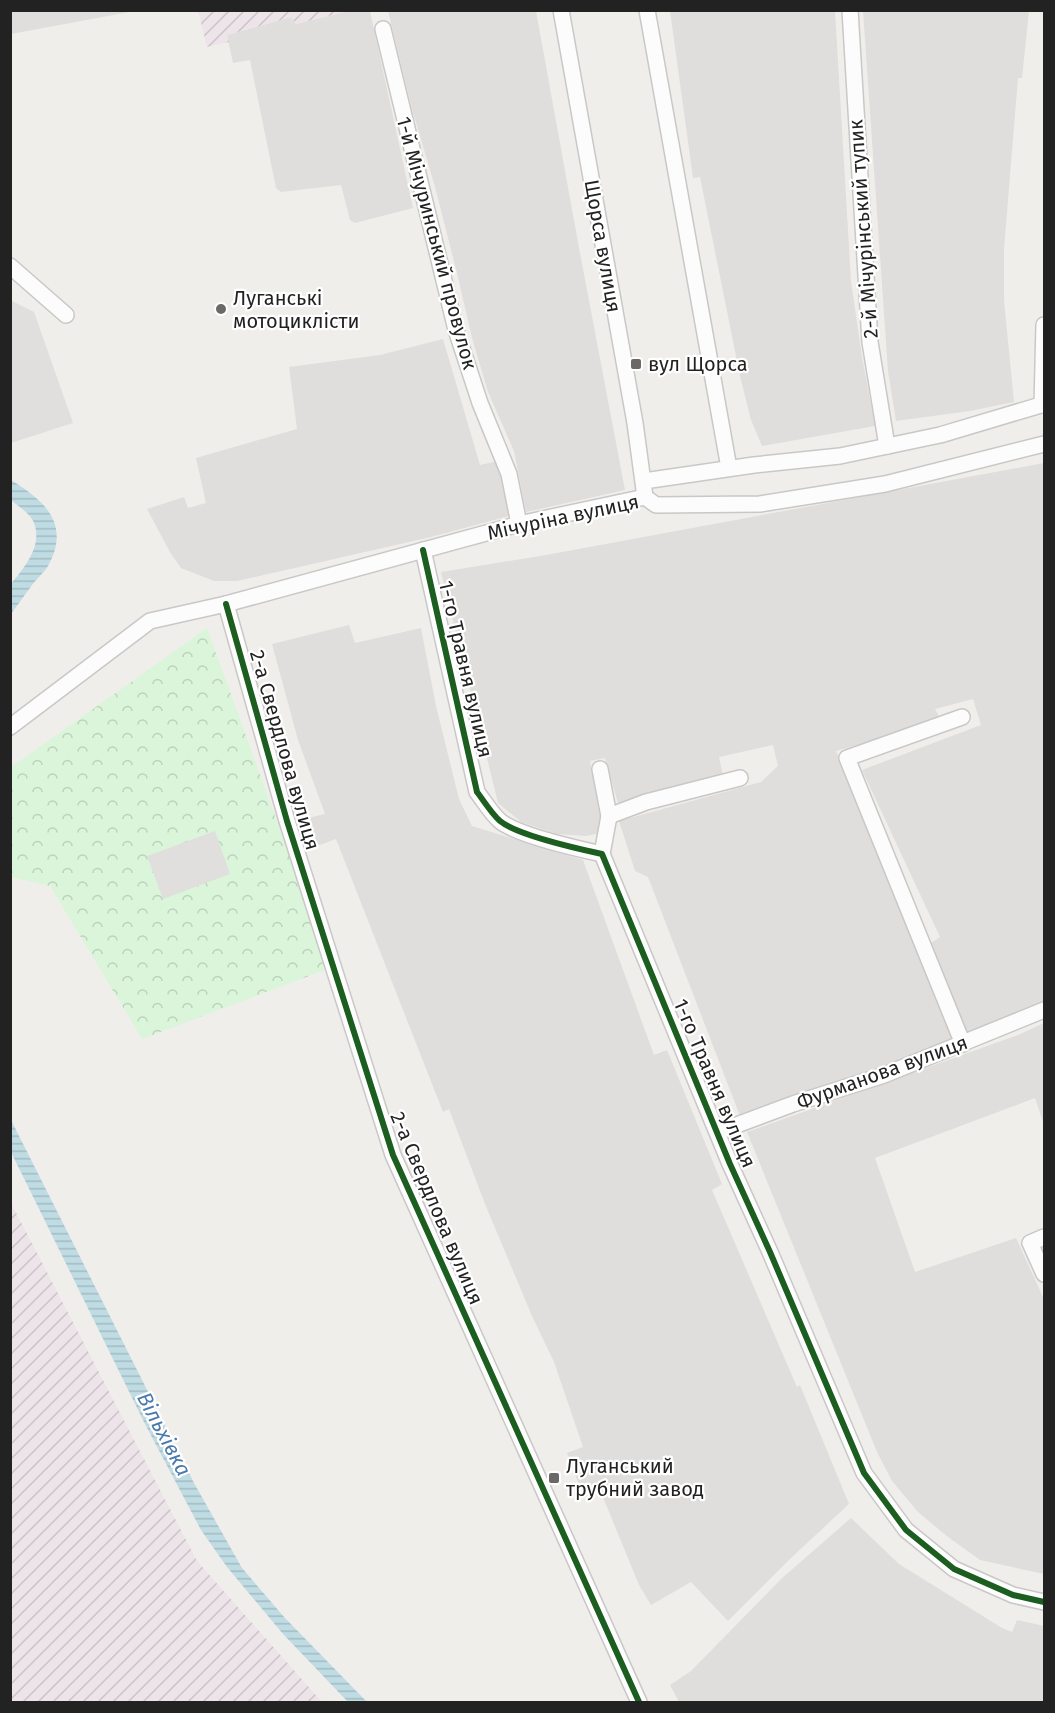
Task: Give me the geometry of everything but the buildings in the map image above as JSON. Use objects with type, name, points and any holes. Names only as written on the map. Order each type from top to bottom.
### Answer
[{"type":"street","name":"Щорса вулиця","points":[[561,10],[645,497]]},
{"type":"street","points":[[647,10],[729,468]]},
{"type":"street","name":"2-й Мічурінський тупик","points":[[850,10],[870,342],[887,446]]},
{"type":"street","name":"1-й Мічуринський провулок","points":[[382,29],[456,330],[480,403],[509,474],[519,524]]},
{"type":"street","points":[[10,266],[66,315]]},
{"type":"street","points":[[1043,405],[1044,325]]},
{"type":"street","name":"Мічуріна вулиця","points":[[644,481],[729,468],[840,456],[940,435],[1043,405]]},
{"type":"street","name":"Мічуріна вулиця","points":[[10,727],[150,621],[226,604],[519,524],[645,497],[656,505],[760,504],[885,484],[1044,444]]},
{"type":"street","name":"1-го Травня вулиця","points":[[423,550],[477,792],[501,821],[518,830],[602,854],[864,1473],[906,1530],[954,1569],[1013,1595],[1044,1602]]},
{"type":"street","name":"2-а Свердлова вулиця","points":[[226,604],[288,821],[393,1155],[639,1702]]},
{"type":"street","points":[[962,717],[847,758],[963,1044]]},
{"type":"street","points":[[600,769],[609,816],[602,854]]},
{"type":"street","points":[[609,816],[646,802],[740,778]]},
{"type":"street","name":"Фурманова вулиця","points":[[718,1132],[793,1104],[885,1075],[1044,1010]]},
{"type":"street","points":[[1044,1237],[1030,1243],[1044,1274]]},
{"type":"shaded area","points":[[11,10],[135,10],[135,11],[11,34]]},
{"type":"shaded area","points":[[198,11],[348,11],[296,24],[291,17],[227,35],[229,42],[207,47]]},
{"type":"shaded area","points":[[348,11],[370,11],[413,208],[355,223],[350,220],[341,185],[281,192],[276,188],[250,60],[233,63],[227,35],[291,17],[296,24]]},
{"type":"shaded area","points":[[388,11],[536,11],[625,490],[526,512],[514,451],[488,392],[472,338]]},
{"type":"shaded area","points":[[670,11],[835,11],[851,281],[875,426],[762,446],[751,420],[740,376],[700,177],[693,178]]},
{"type":"shaded area","points":[[863,11],[1029,11],[1022,78],[1018,78],[1004,249],[1004,300],[1014,402],[970,411],[896,421],[888,371]]},
{"type":"shaded area","points":[[10,300],[34,312],[73,423],[11,443]]},
{"type":"shaded area","points":[[443,339],[480,465],[498,461],[509,516],[431,537],[237,581],[214,581],[181,568],[147,509],[184,497],[188,508],[206,503],[196,458],[297,429],[289,367],[380,355]]},
{"type":"shaded area","points":[[1044,463],[1044,1004],[969,1036],[931,943],[940,937],[862,770],[981,725],[973,699],[935,709],[941,720],[836,751],[953,1041],[740,1116],[648,877],[635,871],[619,821],[761,782],[778,766],[773,745],[719,757],[723,776],[618,803],[605,758],[590,761],[601,821],[600,833],[586,836],[557,834],[521,822],[498,803],[441,572],[546,555]]},
{"type":"shaded area","points":[[349,625],[355,643],[421,628],[436,706],[459,799],[472,826],[583,860],[654,1055],[667,1050],[722,1184],[712,1190],[797,1387],[800,1385],[849,1504],[728,1621],[691,1582],[651,1605],[639,1585],[598,1485],[581,1490],[567,1453],[583,1447],[554,1362],[485,1204],[449,1109],[443,1112],[336,839],[317,846],[308,818],[325,814],[298,740],[272,644]]},
{"type":"shaded area","points":[[215,831],[230,874],[163,899],[147,856]]},
{"type":"shaded area","points":[[1044,1023],[1044,1125],[1035,1098],[875,1158],[915,1272],[1016,1238],[1044,1299],[1044,1574],[980,1560],[918,1512],[892,1481],[877,1452],[747,1132],[1018,1035]]},
{"type":"shaded area","points":[[11,1203],[197,1561],[322,1702],[11,1702]]},
{"type":"shaded area","points":[[851,1518],[899,1564],[1002,1628],[1012,1632],[1017,1620],[1044,1626],[1044,1702],[679,1702],[670,1685],[691,1671],[781,1579]]},
{"type":"green space","points":[[207,628],[330,968],[142,1039],[50,886],[11,877],[10,768]]},
{"type":"water","points":[[11,480],[44,505],[51,515],[57,538],[48,566],[11,614],[11,584],[31,556],[36,532],[30,516],[11,500]]},
{"type":"water","name":"Вільхівка","points":[[11,1120],[194,1483],[242,1568],[284,1617],[367,1702],[348,1702],[283,1634],[227,1567],[201,1530],[145,1424],[11,1152]]},
{"type":"cycle path","points":[[423,550],[477,792],[497,818],[508,826],[549,841],[602,854],[730,1164],[864,1473],[906,1530],[954,1569],[1013,1595],[1044,1602]]},
{"type":"cycle path","points":[[226,604],[287,821],[393,1155],[639,1702]]},
{"type":"place","name":"Луганські мотоциклісти","points":[[221,309]]},
{"type":"place","name":"вул Щорса","points":[[636,364]]},
{"type":"place","name":"Луганський трубний завод","points":[[554,1478]]}]
